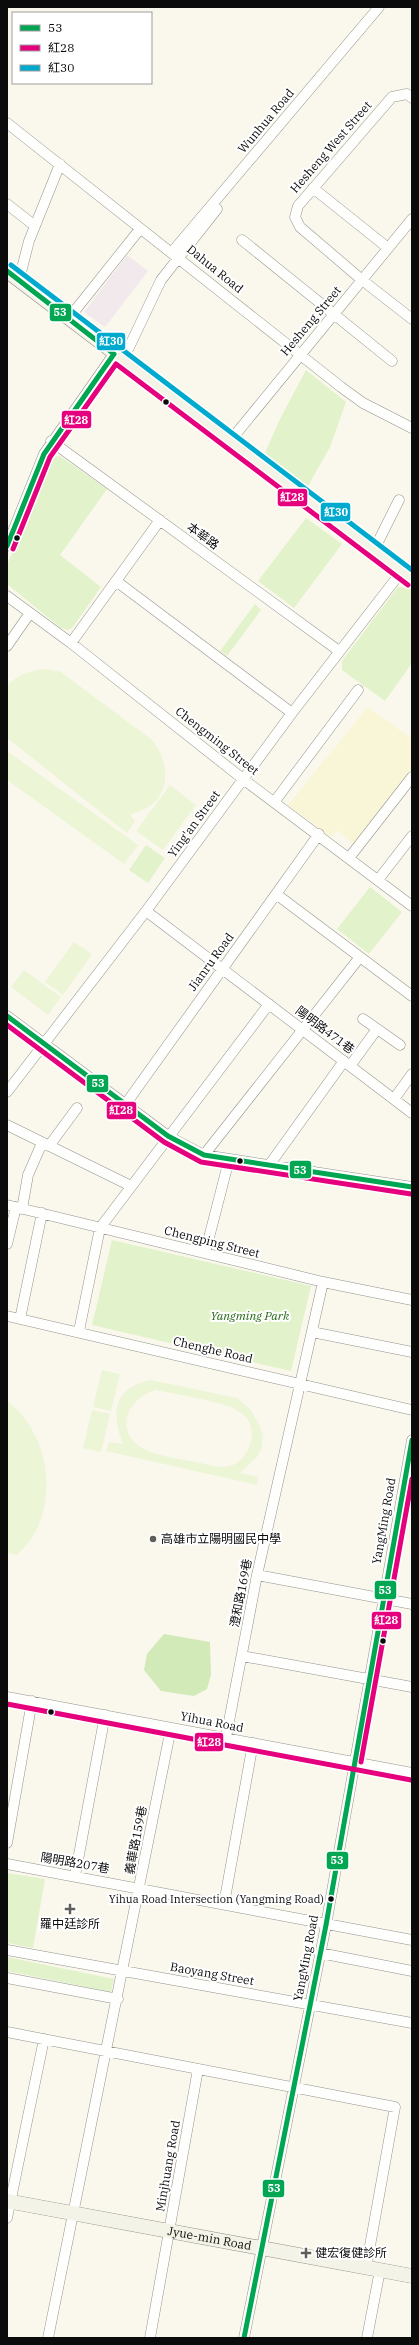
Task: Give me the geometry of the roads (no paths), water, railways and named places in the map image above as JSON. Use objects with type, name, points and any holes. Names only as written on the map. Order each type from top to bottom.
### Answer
[{"type":"street","name":"Wunhua Road","points":[[175,254],[379,7]]},
{"type":"street","name":"Hesheng West Street","points":[[412,98],[407,94],[392,97],[298,206],[295,217],[300,227],[362,280],[412,319]]},
{"type":"street","name":"Dahua Road","points":[[7,123],[363,403],[412,428]]},
{"type":"street","points":[[19,280],[36,226],[60,164]]},
{"type":"street","points":[[313,188],[388,248]]},
{"type":"street","points":[[7,204],[36,226]]},
{"type":"street","points":[[7,546],[44,454],[51,441],[119,357],[175,254],[217,209]]},
{"type":"street","name":"Hesheng Street","points":[[230,441],[412,219]]},
{"type":"street","points":[[69,318],[140,228]]},
{"type":"street","points":[[242,240],[332,315],[392,361]]},
{"type":"street","points":[[7,271],[407,575]]},
{"type":"street","name":"本華路","points":[[51,441],[339,651]]},
{"type":"street","points":[[374,550],[399,500]]},
{"type":"street","points":[[70,642],[160,520]]},
{"type":"street","name":"Ying'an Street","points":[[7,1092],[146,911],[339,651],[407,575]]},
{"type":"street","points":[[116,581],[292,713]]},
{"type":"street","name":"Chengming Street","points":[[7,596],[70,642],[243,779],[319,834],[412,906]]},
{"type":"street","points":[[7,646],[30,613]]},
{"type":"street","points":[[275,801],[358,690]]},
{"type":"street","points":[[349,858],[412,777]]},
{"type":"street","name":"Jianru Road","points":[[125,1105],[319,834]]},
{"type":"street","points":[[378,880],[412,836]]},
{"type":"street","points":[[276,894],[412,996]]},
{"type":"street","name":"陽明路471巷","points":[[146,911],[412,1112]]},
{"type":"street","points":[[204,1155],[360,957]]},
{"type":"street","points":[[79,1332],[100,1228],[269,1004]]},
{"type":"street","points":[[7,1016],[168,1136],[204,1155],[412,1187]]},
{"type":"street","points":[[364,1019],[400,1046]]},
{"type":"street","points":[[270,1164],[347,1063],[377,1029]]},
{"type":"street","points":[[394,1099],[412,1074]]},
{"type":"street","points":[[7,1244],[15,1207],[28,1175],[46,1144],[77,1108]]},
{"type":"street","points":[[7,1126],[131,1186]]},
{"type":"street","points":[[205,1253],[229,1160]]},
{"type":"street","name":"Chengping Street","points":[[15,1207],[323,1282],[412,1300]]},
{"type":"street","points":[[20,1319],[42,1214]]},
{"type":"street","name":"澄和路169巷","points":[[226,1738],[257,1575],[323,1282]]},
{"type":"street","name":"Chenghe Road","points":[[7,1316],[412,1410]]},
{"type":"street","points":[[312,1332],[412,1352]]},
{"type":"street","name":"YangMing Road","points":[[244,2338],[326,1925],[412,1440]]},
{"type":"street","points":[[257,1575],[412,1604]]},
{"type":"street","points":[[242,1656],[412,1687]]},
{"type":"street","name":"Yihua Road","points":[[7,1697],[354,1761],[412,1774]]},
{"type":"street","points":[[7,1843],[32,1701]]},
{"type":"street","points":[[75,1876],[104,1715]]},
{"type":"street","name":"義華路159巷","points":[[48,2338],[124,1971],[171,1728]]},
{"type":"street","points":[[224,1904],[253,1743]]},
{"type":"street","name":"陽明路207巷","points":[[7,1864],[224,1904],[326,1925],[412,1938]]},
{"type":"street","name":"Baoyang Street","points":[[7,1950],[412,2023]]},
{"type":"street","points":[[320,1953],[412,1971]]},
{"type":"street","points":[[7,1978],[118,1999]]},
{"type":"street","points":[[7,2032],[395,2107],[373,2269],[368,2338]]},
{"type":"street","points":[[7,2218],[8,2202],[44,2039]]},
{"type":"street","name":"Minjhuang Road","points":[[150,2338],[198,2069]]},
{"type":"street","name":"Jyue-min Road","points":[[8,2202],[412,2276]]},
{"type":"place","name":"高雄市立陽明國民中學","points":[[153,1539]]},
{"type":"place","name":"Yihua Road Intersection (Yangming Road)","points":[[331,1899]]},
{"type":"place","name":"羅中廷診所","points":[[70,1909]]},
{"type":"place","name":"健宏復健診所","points":[[306,2253]]},
{"type":"park label","name":"Yangming Park","points":[[250,1316]]}]
